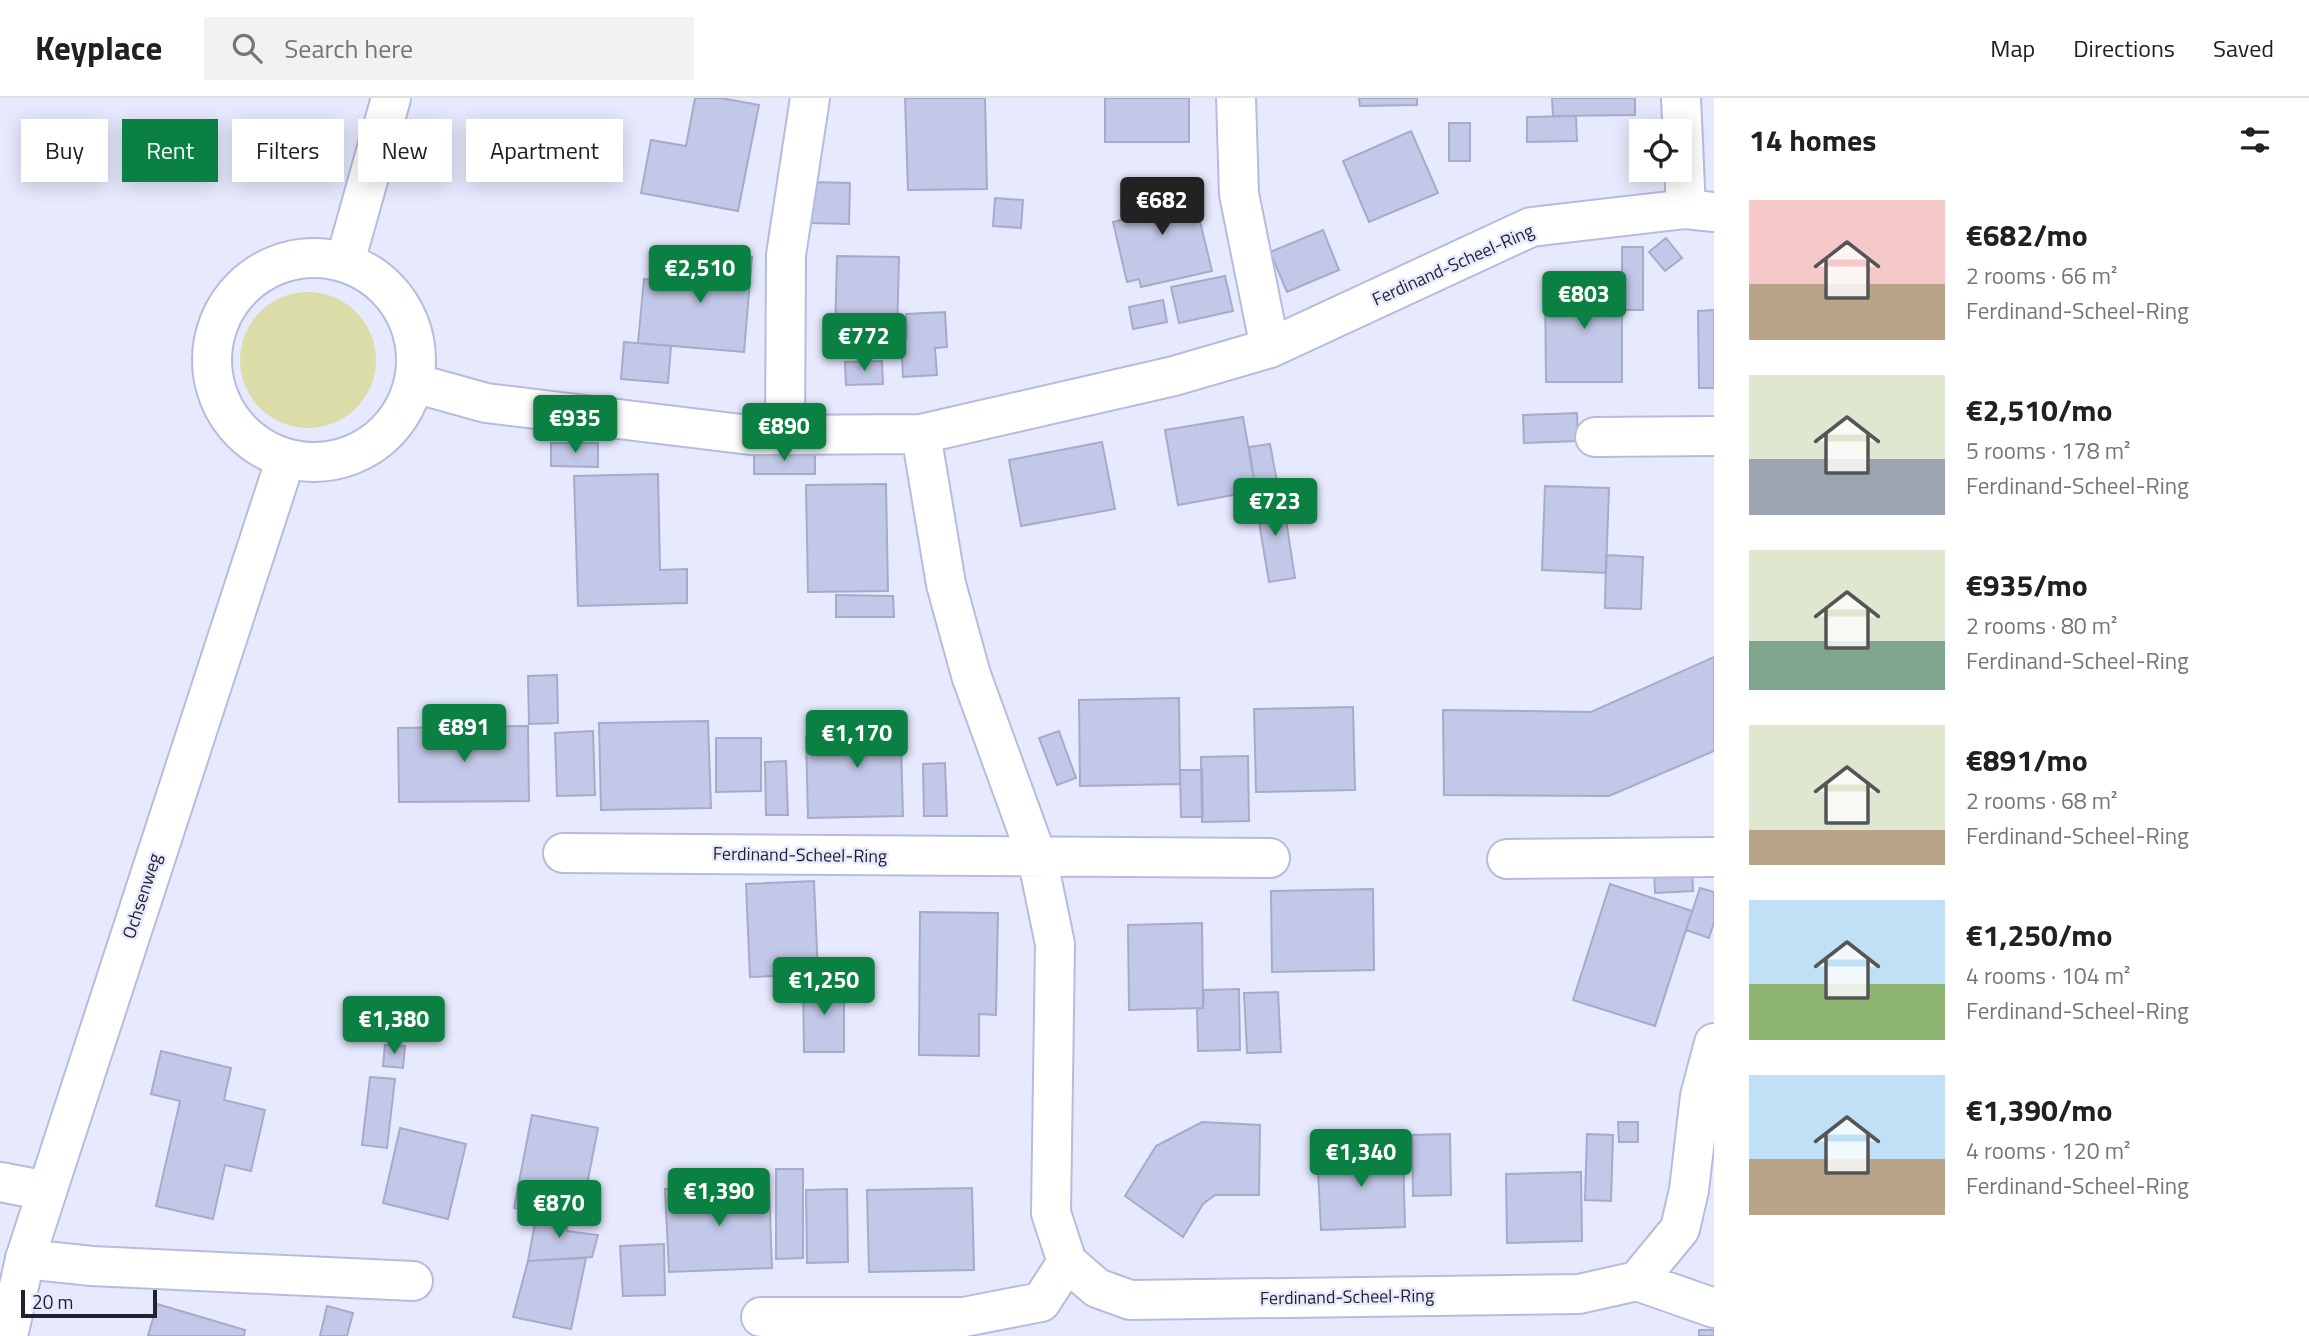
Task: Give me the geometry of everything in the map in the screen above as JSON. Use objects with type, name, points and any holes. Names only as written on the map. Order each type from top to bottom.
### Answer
[{"type":"street","points":[[345,262],[391,98]]},
{"type":"street","points":[[785,435],[786,255],[810,98]]},
{"type":"street","points":[[1236,98],[1239,194],[1270,348]]},
{"type":"street","name":"Ferdinand-Scheel-Ring","points":[[414,383],[486,403],[750,435],[921,434],[1174,376],[1270,348],[1531,227],[1700,211],[1681,98]]},
{"type":"street","points":[[303,258],[345,262],[384,285],[408,319],[416,362],[414,383],[403,410],[392,426],[362,450],[324,462],[286,458],[262,449],[242,432],[226,412],[216,388],[212,363],[214,339],[223,315],[236,294],[262,272],[286,261],[303,258]]},
{"type":"street","points":[[761,1317],[964,1317],[1041,1301],[1067,1262],[1051,1213],[1055,944],[1037,858],[971,675],[946,584],[921,434]]},
{"type":"street","points":[[1595,437],[1714,436]]},
{"type":"street","name":"Ochsenweg","points":[[8,1336],[25,1259],[286,458]]},
{"type":"street","name":"Ferdinand-Scheel-Ring","points":[[563,853],[1269,859]]},
{"type":"street","points":[[1507,859],[1714,857]]},
{"type":"street","points":[[1714,1043],[1700,1096],[1689,1190],[1679,1229],[1637,1281],[1714,1308]]},
{"type":"street","points":[[0,1182],[47,1191]]},
{"type":"street","points":[[25,1259],[92,1266],[413,1281]]},
{"type":"street","name":"Ferdinand-Scheel-Ring","points":[[1067,1262],[1097,1288],[1130,1300],[1579,1294],[1637,1281]]},
{"type":"green space","points":[[308,292],[334,297],[356,312],[371,334],[376,360],[371,386],[356,408],[334,423],[308,428],[282,423],[260,408],[245,386],[240,360],[245,334],[260,312],[282,297]]},
{"type":"building","points":[[695,98],[721,98],[759,105],[738,211],[641,193],[651,140],[686,146]]},
{"type":"building","points":[[905,98],[985,98],[987,189],[908,190]]},
{"type":"building","points":[[1105,98],[1189,98],[1189,142],[1105,142]]},
{"type":"building","points":[[1359,98],[1417,98],[1417,105],[1360,106]]},
{"type":"building","points":[[1552,98],[1635,98],[1635,115],[1553,116]]},
{"type":"building","points":[[1576,116],[1577,141],[1527,142],[1527,117]]},
{"type":"building","points":[[1449,123],[1470,123],[1470,161],[1449,161]]},
{"type":"building","points":[[1411,131],[1438,193],[1369,222],[1343,161]]},
{"type":"building","points":[[810,182],[850,183],[849,224],[809,223]]},
{"type":"building","points":[[1191,184],[1212,271],[1141,287],[1139,279],[1127,282],[1113,222],[1125,219],[1121,200]]},
{"type":"building","points":[[995,198],[1023,200],[1021,228],[993,226]]},
{"type":"building","points":[[1323,230],[1339,270],[1287,292],[1270,252]]},
{"type":"building","points":[[1666,238],[1682,258],[1665,271],[1649,252]]},
{"type":"building","points":[[1622,247],[1643,247],[1643,310],[1622,310]]},
{"type":"building","points":[[689,252],[752,257],[744,352],[638,343],[644,279],[687,283]]},
{"type":"building","points":[[837,256],[899,257],[897,335],[835,333]]},
{"type":"building","points":[[1225,276],[1233,311],[1179,323],[1171,287]]},
{"type":"building","points":[[1545,281],[1622,281],[1622,382],[1546,382]]},
{"type":"building","points":[[1163,300],[1167,322],[1133,329],[1129,307]]},
{"type":"building","points":[[1714,310],[1714,388],[1699,388],[1698,311]]},
{"type":"building","points":[[945,312],[947,347],[935,348],[937,375],[903,377],[901,338],[907,337],[906,314]]},
{"type":"building","points":[[624,342],[671,346],[668,383],[621,379]]},
{"type":"building","points":[[882,361],[883,384],[846,385],[845,362]]},
{"type":"building","points":[[1577,413],[1578,441],[1524,443],[1523,415]]},
{"type":"building","points":[[1243,417],[1256,491],[1178,505],[1165,430]]},
{"type":"building","points":[[1102,442],[1115,509],[1021,526],[1009,460]]},
{"type":"building","points":[[551,443],[598,443],[598,467],[551,466]]},
{"type":"building","points":[[1270,444],[1278,487],[1256,491],[1249,447]]},
{"type":"building","points":[[754,452],[815,453],[815,474],[754,474]]},
{"type":"building","points":[[658,474],[660,570],[687,569],[687,603],[578,606],[574,476]]},
{"type":"building","points":[[886,484],[888,591],[808,592],[806,485]]},
{"type":"building","points":[[1545,486],[1609,488],[1606,573],[1542,570]]},
{"type":"building","points":[[1282,494],[1295,578],[1269,582],[1255,498]]},
{"type":"building","points":[[1606,555],[1643,557],[1641,609],[1605,608]]},
{"type":"building","points":[[836,595],[893,596],[894,617],[836,617]]},
{"type":"building","points":[[1714,657],[1714,751],[1609,796],[1444,795],[1443,710],[1591,712]]},
{"type":"building","points":[[557,675],[558,723],[529,724],[528,676]]},
{"type":"building","points":[[1179,698],[1180,784],[1080,786],[1079,700]]},
{"type":"building","points":[[1353,707],[1355,790],[1256,792],[1254,709]]},
{"type":"building","points":[[900,711],[903,816],[808,818],[806,737],[855,736],[853,712]]},
{"type":"building","points":[[708,721],[711,808],[601,810],[599,723]]},
{"type":"building","points":[[528,726],[529,801],[399,802],[398,728]]},
{"type":"building","points":[[593,731],[595,795],[557,796],[555,733]]},
{"type":"building","points":[[1059,731],[1076,778],[1057,785],[1039,738]]},
{"type":"building","points":[[716,738],[761,738],[761,791],[716,792]]},
{"type":"building","points":[[1248,756],[1249,821],[1202,822],[1201,757]]},
{"type":"building","points":[[786,761],[788,815],[766,815],[765,762]]},
{"type":"building","points":[[945,763],[947,816],[924,816],[923,764]]},
{"type":"building","points":[[1180,770],[1202,770],[1203,817],[1181,817]]},
{"type":"building","points":[[1692,868],[1693,891],[1655,893],[1654,870]]},
{"type":"building","points":[[814,881],[818,974],[750,977],[746,884]]},
{"type":"building","points":[[1610,884],[1692,911],[1655,1026],[1573,1000]]},
{"type":"building","points":[[1700,888],[1714,892],[1714,922],[1709,938],[1686,930]]},
{"type":"building","points":[[1373,889],[1374,970],[1272,972],[1271,891]]},
{"type":"building","points":[[920,912],[998,913],[996,1015],[979,1014],[979,1056],[919,1055]]},
{"type":"building","points":[[1202,923],[1203,1008],[1129,1010],[1128,925]]},
{"type":"building","points":[[803,983],[844,983],[844,1052],[804,1052]]},
{"type":"building","points":[[1239,989],[1240,1050],[1198,1051],[1197,1009],[1203,1008],[1204,990]]},
{"type":"building","points":[[1278,992],[1281,1052],[1247,1053],[1244,993]]},
{"type":"building","points":[[385,1045],[405,1046],[403,1068],[383,1066]]},
{"type":"building","points":[[161,1051],[231,1068],[224,1100],[265,1110],[251,1171],[225,1165],[213,1219],[156,1206],[180,1101],[151,1094]]},
{"type":"building","points":[[370,1077],[395,1079],[387,1148],[362,1145]]},
{"type":"building","points":[[532,1115],[598,1128],[580,1221],[514,1208]]},
{"type":"building","points":[[1202,1122],[1260,1125],[1259,1195],[1215,1195],[1203,1204],[1183,1237],[1125,1196],[1156,1146]]},
{"type":"building","points":[[1618,1122],[1638,1122],[1638,1142],[1619,1142]]},
{"type":"building","points":[[400,1128],[466,1144],[448,1219],[383,1203]]},
{"type":"building","points":[[1450,1134],[1451,1195],[1413,1196],[1412,1135]]},
{"type":"building","points":[[1587,1134],[1613,1135],[1611,1201],[1585,1200]]},
{"type":"building","points":[[1403,1149],[1405,1227],[1321,1230],[1317,1151]]},
{"type":"building","points":[[776,1169],[803,1169],[803,1258],[776,1259]]},
{"type":"building","points":[[1581,1172],[1582,1241],[1507,1243],[1506,1174]]},
{"type":"building","points":[[769,1185],[772,1268],[669,1272],[665,1189]]},
{"type":"building","points":[[972,1188],[974,1270],[869,1272],[867,1190]]},
{"type":"building","points":[[847,1189],[848,1262],[807,1263],[806,1190]]},
{"type":"building","points":[[537,1212],[570,1219],[566,1231],[598,1235],[592,1257],[528,1261]]},
{"type":"building","points":[[664,1244],[665,1295],[623,1296],[620,1246]]},
{"type":"building","points":[[586,1258],[571,1329],[513,1317],[528,1261]]},
{"type":"building","points":[[157,1304],[245,1330],[244,1336],[148,1336]]},
{"type":"building","points":[[327,1306],[353,1313],[347,1336],[320,1336]]},
{"type":"building","points":[[1699,1330],[1714,1330],[1714,1336],[1699,1336]]}]
